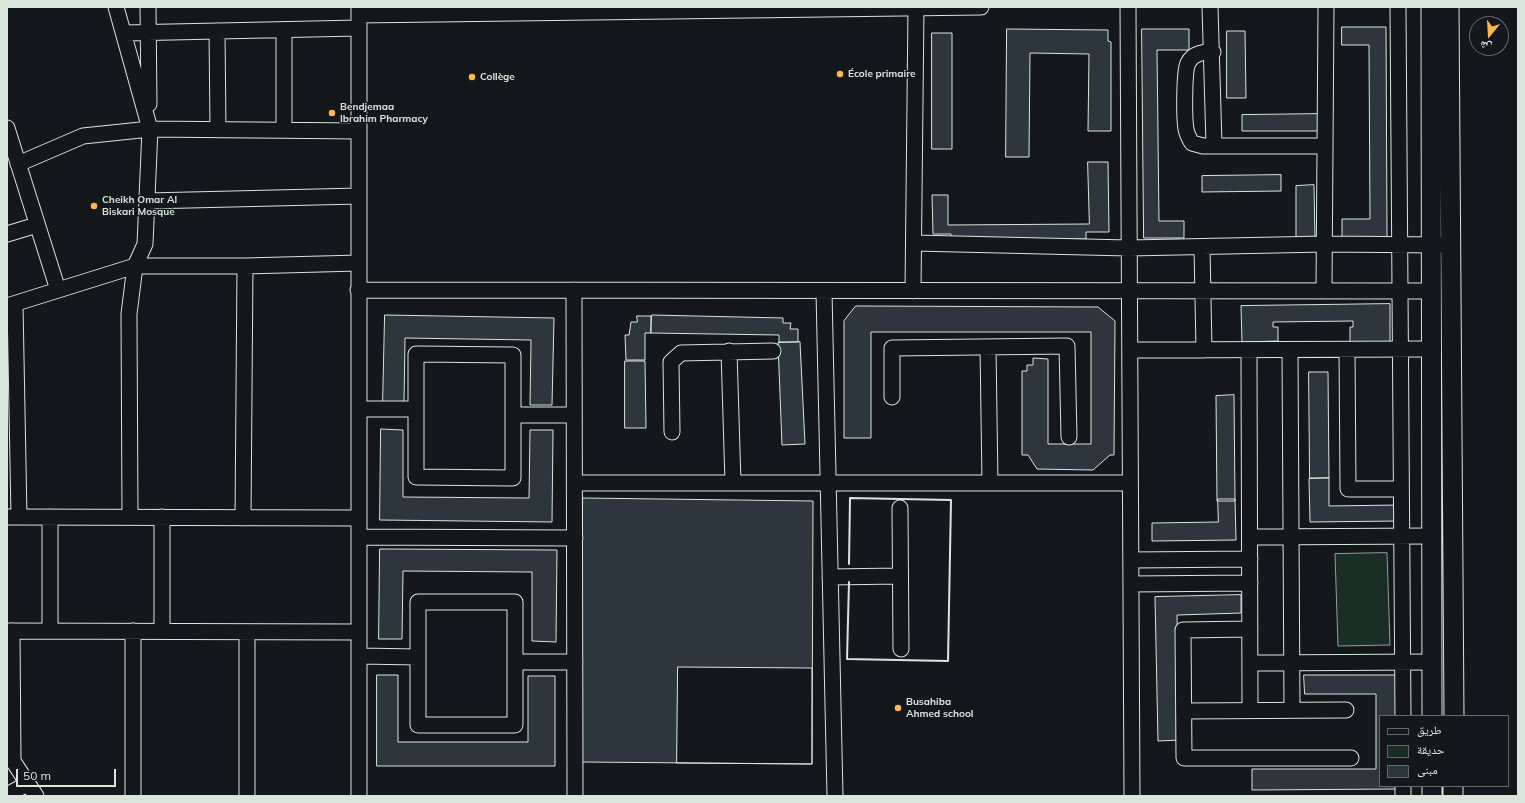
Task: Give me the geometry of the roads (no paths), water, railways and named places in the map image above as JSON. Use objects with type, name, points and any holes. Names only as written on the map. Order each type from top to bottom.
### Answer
[{"type":"main road","points":[[1431,7],[1430,349],[1432,715]]},
{"type":"main road","points":[[1450,7],[1454,715]]},
{"type":"street","points":[[116,7],[150,129]]},
{"type":"street","points":[[130,517],[129,314],[135,266],[145,244],[150,129],[148,7]]},
{"type":"street","points":[[913,291],[916,7]]},
{"type":"street","points":[[124,33],[284,30],[359,17],[588,9],[981,7]]},
{"type":"street","points":[[1128,7],[1128,291],[1130,350],[1132,796]]},
{"type":"street","points":[[1210,7],[1213,52],[1214,145]]},
{"type":"street","points":[[1324,291],[1326,7]]},
{"type":"street","points":[[1398,7],[1403,715]]},
{"type":"street","points":[[359,17],[359,796]]},
{"type":"street","points":[[284,30],[284,130]]},
{"type":"street","points":[[217,31],[218,130]]},
{"type":"street","points":[[1213,52],[1201,52],[1193,56],[1188,63],[1186,74],[1186,127],[1188,136],[1192,143],[1214,145],[1325,146]]},
{"type":"street","points":[[7,128],[58,290]]},
{"type":"street","points":[[18,164],[83,136],[150,129],[359,131]]},
{"type":"street","points":[[147,200],[359,196]]},
{"type":"street","points":[[7,234],[37,225]]},
{"type":"street","points":[[914,244],[1129,248],[1325,244],[1451,245]]},
{"type":"street","points":[[1202,247],[1204,350]]},
{"type":"street","points":[[358,518],[13,517],[11,305],[135,266],[245,266],[359,263]]},
{"type":"street","points":[[243,518],[245,266]]},
{"type":"street","points":[[358,290],[1431,291]]},
{"type":"street","points":[[574,290],[574,796]]},
{"type":"street","points":[[824,291],[835,796]]},
{"type":"street","points":[[892,397],[892,348],[1067,346],[1068,437]]},
{"type":"street","points":[[988,347],[990,483]]},
{"type":"street","points":[[1130,350],[1430,349]]},
{"type":"street","points":[[1249,350],[1250,710]]},
{"type":"street","points":[[1290,350],[1292,710]]},
{"type":"street","points":[[1347,350],[1348,489],[1401,489]]},
{"type":"street","points":[[729,351],[733,483]]},
{"type":"street","points":[[672,432],[671,362],[681,353],[772,351]]},
{"type":"street","points":[[416,354],[513,355],[513,415],[513,478],[416,477],[416,354]]},
{"type":"street","points":[[359,409],[416,409]]},
{"type":"street","points":[[513,415],[574,415]]},
{"type":"street","points":[[575,483],[1130,483]]},
{"type":"street","points":[[900,508],[901,649]]},
{"type":"street","points":[[50,517],[50,631]]},
{"type":"street","points":[[162,517],[162,631]]},
{"type":"street","points":[[1250,537],[1431,536]]},
{"type":"street","points":[[358,537],[575,538]]},
{"type":"street","points":[[1131,560],[1250,559]]},
{"type":"street","points":[[830,577],[900,576]]},
{"type":"street","points":[[1131,584],[1250,584]]},
{"type":"street","points":[[418,602],[515,602],[515,662],[515,725],[418,725],[418,602]]},
{"type":"street","points":[[1250,629],[1183,630],[1184,758],[1351,758]]},
{"type":"street","points":[[7,795],[32,790],[10,757],[10,631],[358,632]]},
{"type":"street","points":[[133,631],[133,796]]},
{"type":"street","points":[[247,632],[247,796]]},
{"type":"street","points":[[359,656],[418,656]]},
{"type":"street","points":[[515,662],[574,662]]},
{"type":"street","points":[[1250,663],[1432,662]]},
{"type":"street","points":[[1184,711],[1346,710]]},
{"type":"place","name":"École primaire","points":[[840,74]]},
{"type":"place","name":"Collège","points":[[472,77]]},
{"type":"place","name":"Bendjemaa Ibrahim Pharmacy","points":[[332,113]]},
{"type":"place","name":"Cheikh Omar Al Biskari Mosque","points":[[94,206]]},
{"type":"place","name":"Busahiba Ahmed school","points":[[898,708]]}]
